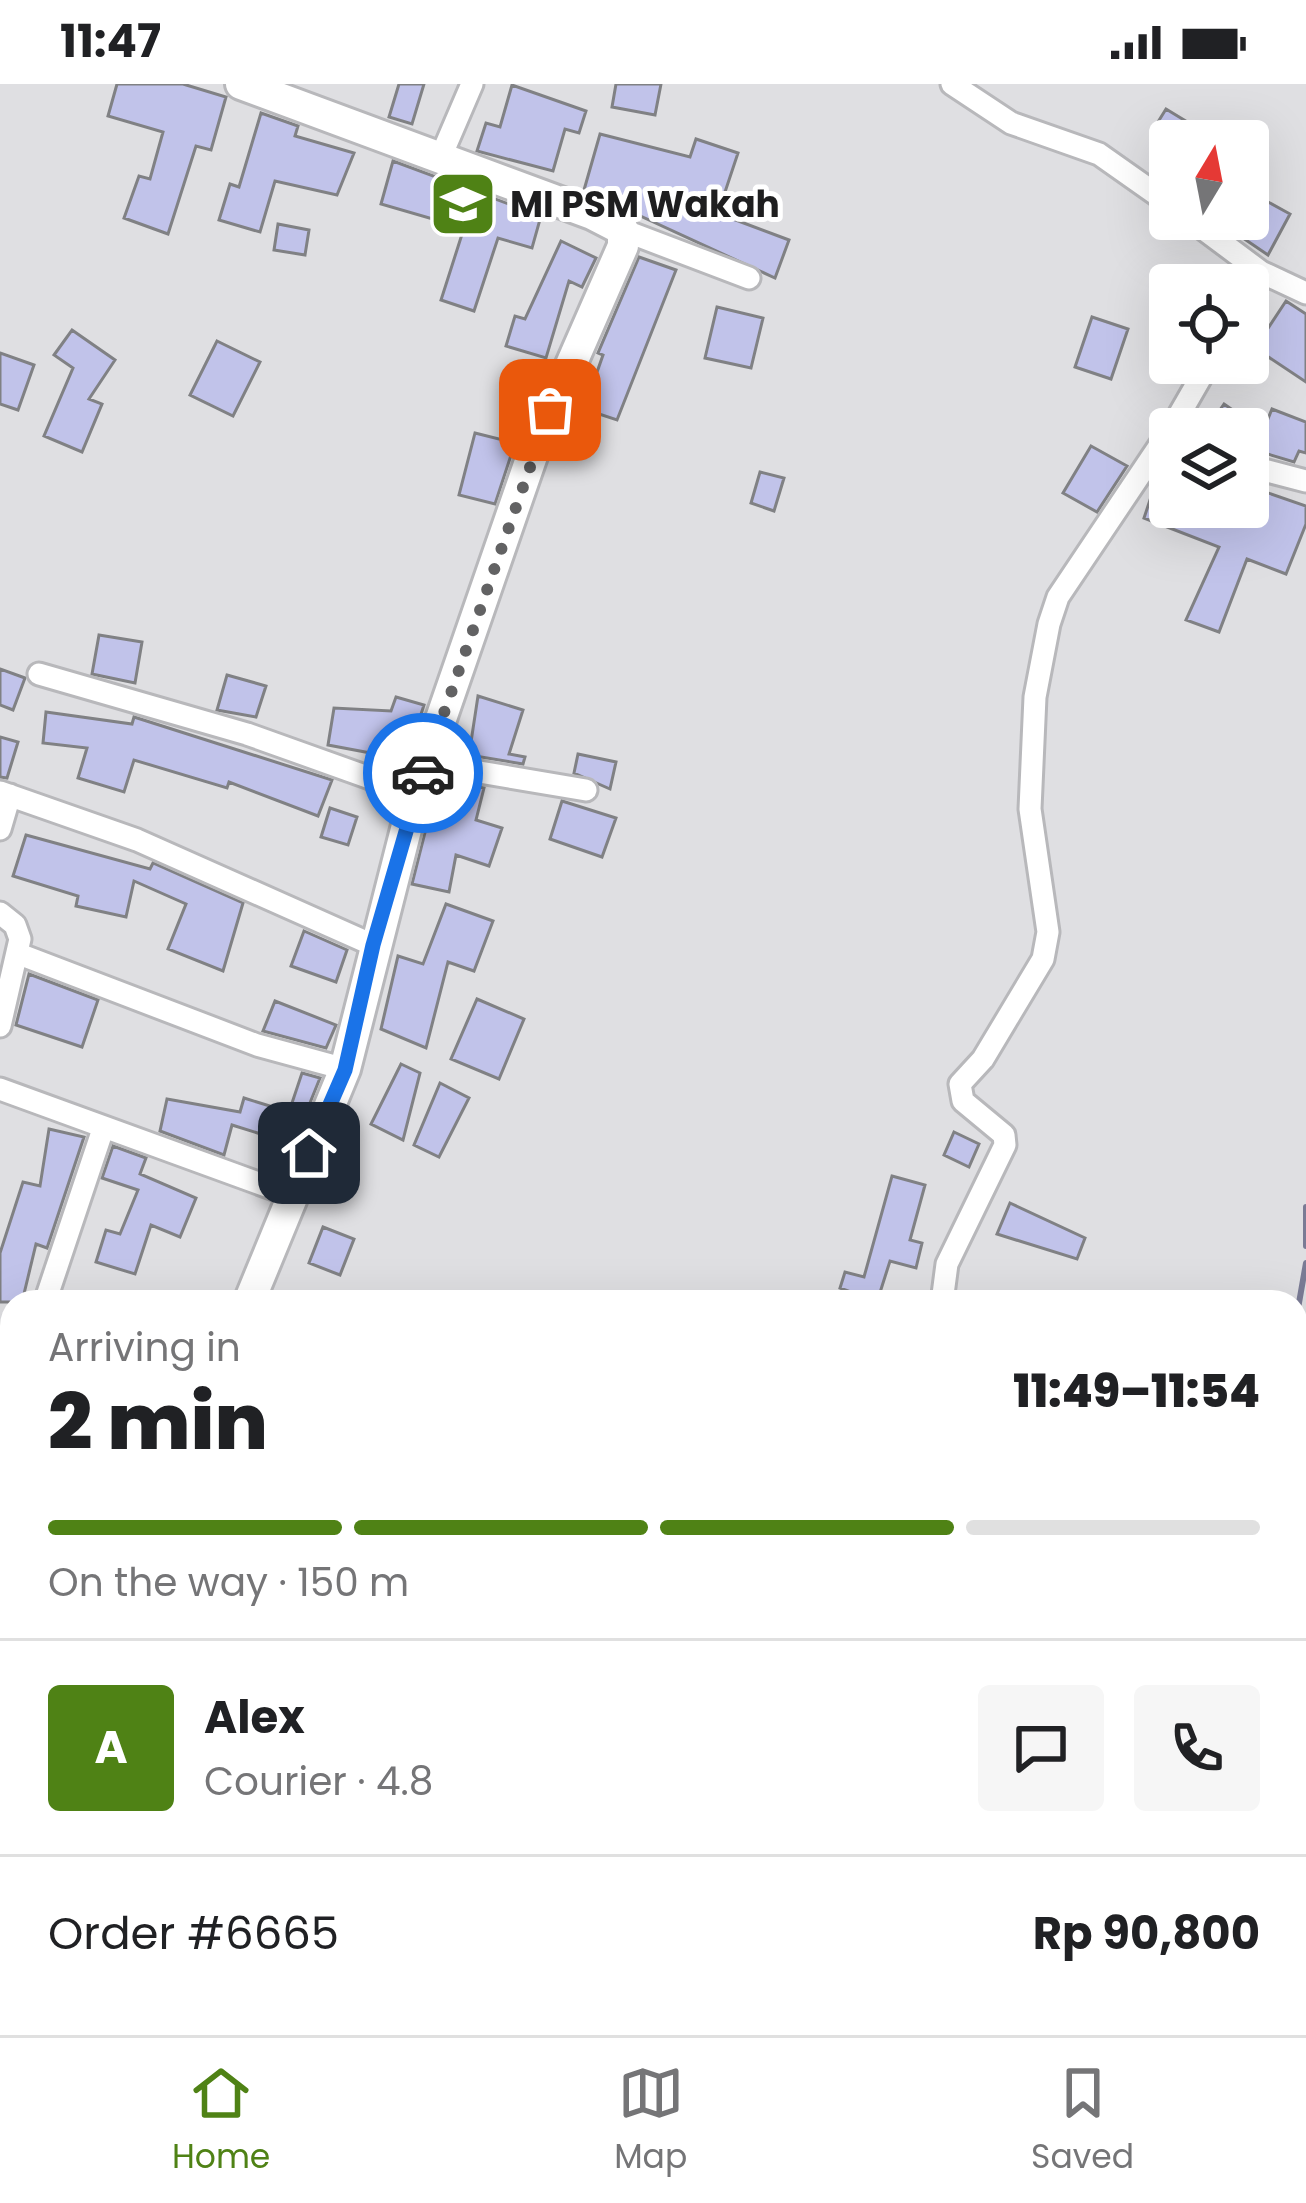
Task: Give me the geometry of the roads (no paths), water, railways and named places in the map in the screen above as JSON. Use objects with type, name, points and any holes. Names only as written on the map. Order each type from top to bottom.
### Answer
[{"type":"street","points":[[241,84],[749,278]]},
{"type":"street","points":[[439,161],[472,84]]},
{"type":"street","points":[[952,84],[1011,123],[1100,154],[1149,189]]},
{"type":"street","points":[[254,1290],[345,1070],[415,794],[535,447],[623,246],[622,230]]},
{"type":"street","points":[[1219,240],[1251,264]]},
{"type":"street","points":[[1269,275],[1306,293]]},
{"type":"street","points":[[943,1290],[946,1264],[1005,1145],[1004,1135],[963,1101],[960,1084],[983,1059],[1038,974],[1048,932],[1030,809],[1041,653],[1058,597],[1149,464]]},
{"type":"street","points":[[1269,471],[1306,481]]},
{"type":"street","points":[[39,674],[247,734],[415,794]]},
{"type":"street","points":[[426,763],[586,790]]},
{"type":"street","points":[[0,830],[5,793],[136,840],[373,945]]},
{"type":"street","points":[[0,913],[15,925],[19,954],[0,1026]]},
{"type":"street","points":[[19,954],[257,1045],[345,1070]]},
{"type":"street","points":[[0,1089],[291,1195]]},
{"type":"street","points":[[49,1290],[103,1129]]},
{"type":"waterway","points":[[1306,1207],[1306,1246]]},
{"type":"waterway","points":[[1301,1290],[1306,1263]]},
{"type":"place","name":"MI PSM Wakah","points":[[463,204]]}]
